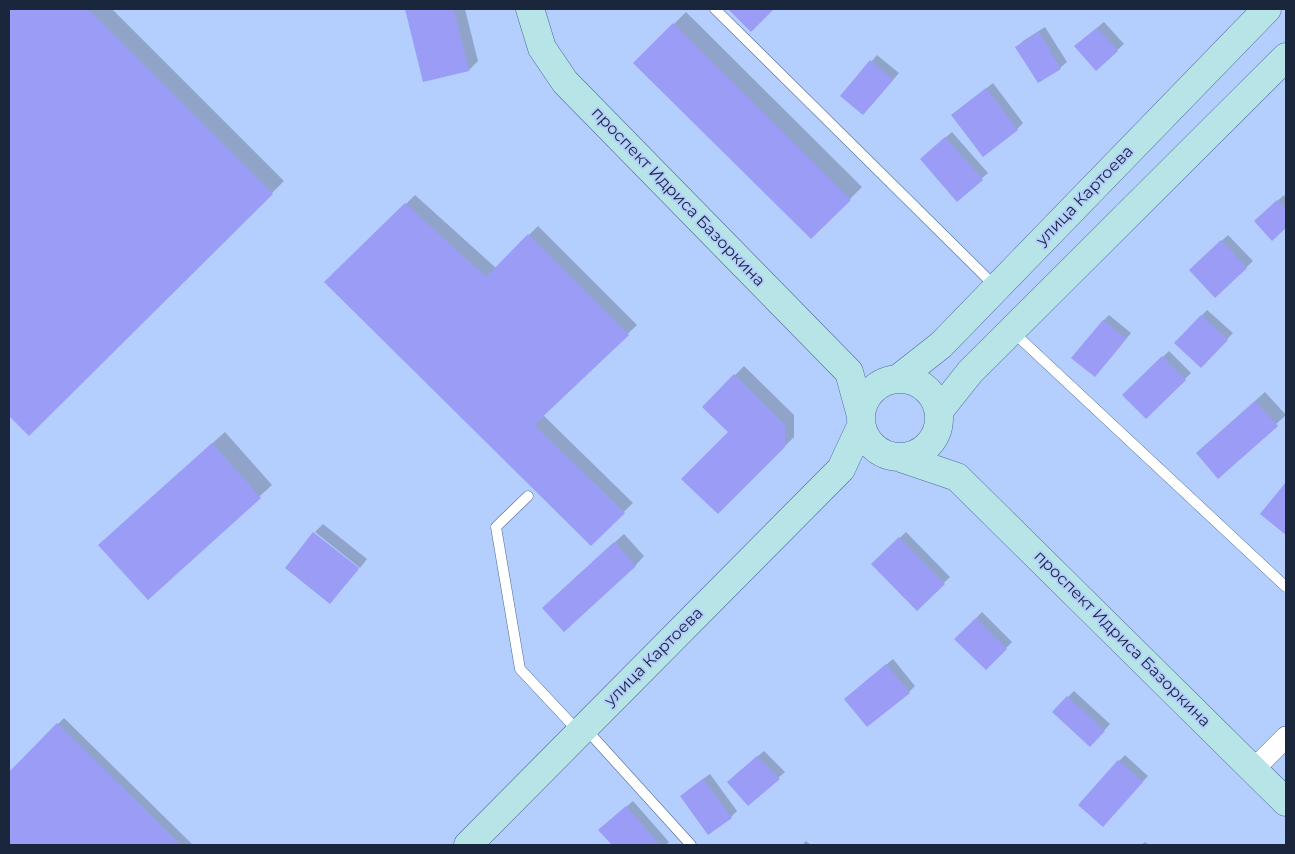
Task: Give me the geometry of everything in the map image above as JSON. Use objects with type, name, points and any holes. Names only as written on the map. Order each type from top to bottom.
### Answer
[{"type":"main road","name":"улица Картоева","points":[[892,380],[941,345],[1267,9]]},
{"type":"main road","name":"проспект Идриса Базоркина","points":[[532,10],[542,48],[564,82],[849,372],[861,419]]},
{"type":"main road","points":[[892,380],[874,388],[865,399],[861,419],[866,439],[875,449],[894,457],[914,455],[926,448],[935,438],[939,417],[970,372],[1286,57]]},
{"type":"main road","points":[[849,372],[892,380],[913,381],[925,387],[934,398],[939,417]]},
{"type":"main road","name":"проспект Идриса Базоркина","points":[[939,417],[957,477]]},
{"type":"main road","name":"улица Картоева","points":[[468,845],[841,469],[861,419]]},
{"type":"main road","name":"улица Картоева","points":[[841,469],[894,457]]},
{"type":"main road","name":"проспект Идриса Базоркина","points":[[894,457],[957,477],[1286,802]]},
{"type":"street","points":[[1254,769],[1286,737]]},
{"type":"lane","points":[[715,9],[997,288]]},
{"type":"lane","points":[[1011,330],[1286,588]]},
{"type":"lane","points":[[528,496],[496,527],[520,669],[582,730],[691,845]]},
{"type":"building","points":[[9,9],[88,9],[273,194],[29,436],[9,416]]},
{"type":"building","points":[[405,9],[454,9],[469,71],[423,82]]},
{"type":"building","points":[[728,9],[774,9],[751,32]]},
{"type":"building","points":[[673,23],[851,200],[811,239],[633,63]]},
{"type":"building","points":[[1097,28],[1118,51],[1096,71],[1074,46]]},
{"type":"building","points":[[1039,32],[1061,69],[1038,83],[1015,47]]},
{"type":"building","points":[[870,60],[893,80],[863,115],[840,96]]},
{"type":"building","points":[[986,88],[1018,130],[983,157],[951,115]]},
{"type":"building","points":[[945,137],[983,180],[957,202],[920,159]]},
{"type":"building","points":[[1277,200],[1286,210],[1286,228],[1272,241],[1254,221]]},
{"type":"building","points":[[405,203],[486,277],[528,234],[629,335],[534,425],[625,513],[591,546],[324,282]]},
{"type":"building","points":[[1221,240],[1247,268],[1215,298],[1189,270]]},
{"type":"building","points":[[1201,315],[1228,340],[1201,368],[1174,343]]},
{"type":"building","points":[[1103,320],[1126,339],[1095,377],[1071,358]]},
{"type":"building","points":[[1162,356],[1186,380],[1146,419],[1122,395]]},
{"type":"building","points":[[734,374],[785,425],[785,447],[718,514],[681,479],[728,432],[702,407]]},
{"type":"building","points":[[1255,401],[1278,426],[1218,479],[1196,453]]},
{"type":"building","points":[[212,443],[261,498],[148,600],[98,545]]},
{"type":"building","points":[[1286,482],[1286,535],[1260,514]]},
{"type":"building","points":[[313,532],[359,568],[330,604],[285,568]]},
{"type":"building","points":[[899,537],[945,584],[917,611],[871,564]]},
{"type":"building","points":[[614,542],[636,566],[564,632],[542,608]]},
{"type":"building","points":[[976,618],[1007,649],[986,670],[954,639]]},
{"type":"building","points":[[886,664],[910,693],[867,727],[844,699]]},
{"type":"building","points":[[1067,696],[1105,731],[1090,747],[1052,712]]},
{"type":"building","points":[[57,723],[181,845],[9,845],[9,772]]},
{"type":"building","points":[[757,756],[780,779],[748,806],[727,782]]},
{"type":"building","points":[[1118,760],[1143,782],[1103,827],[1078,805]]},
{"type":"building","points":[[703,779],[732,818],[708,835],[680,796]]},
{"type":"building","points":[[626,806],[660,845],[612,845],[598,830]]}]
